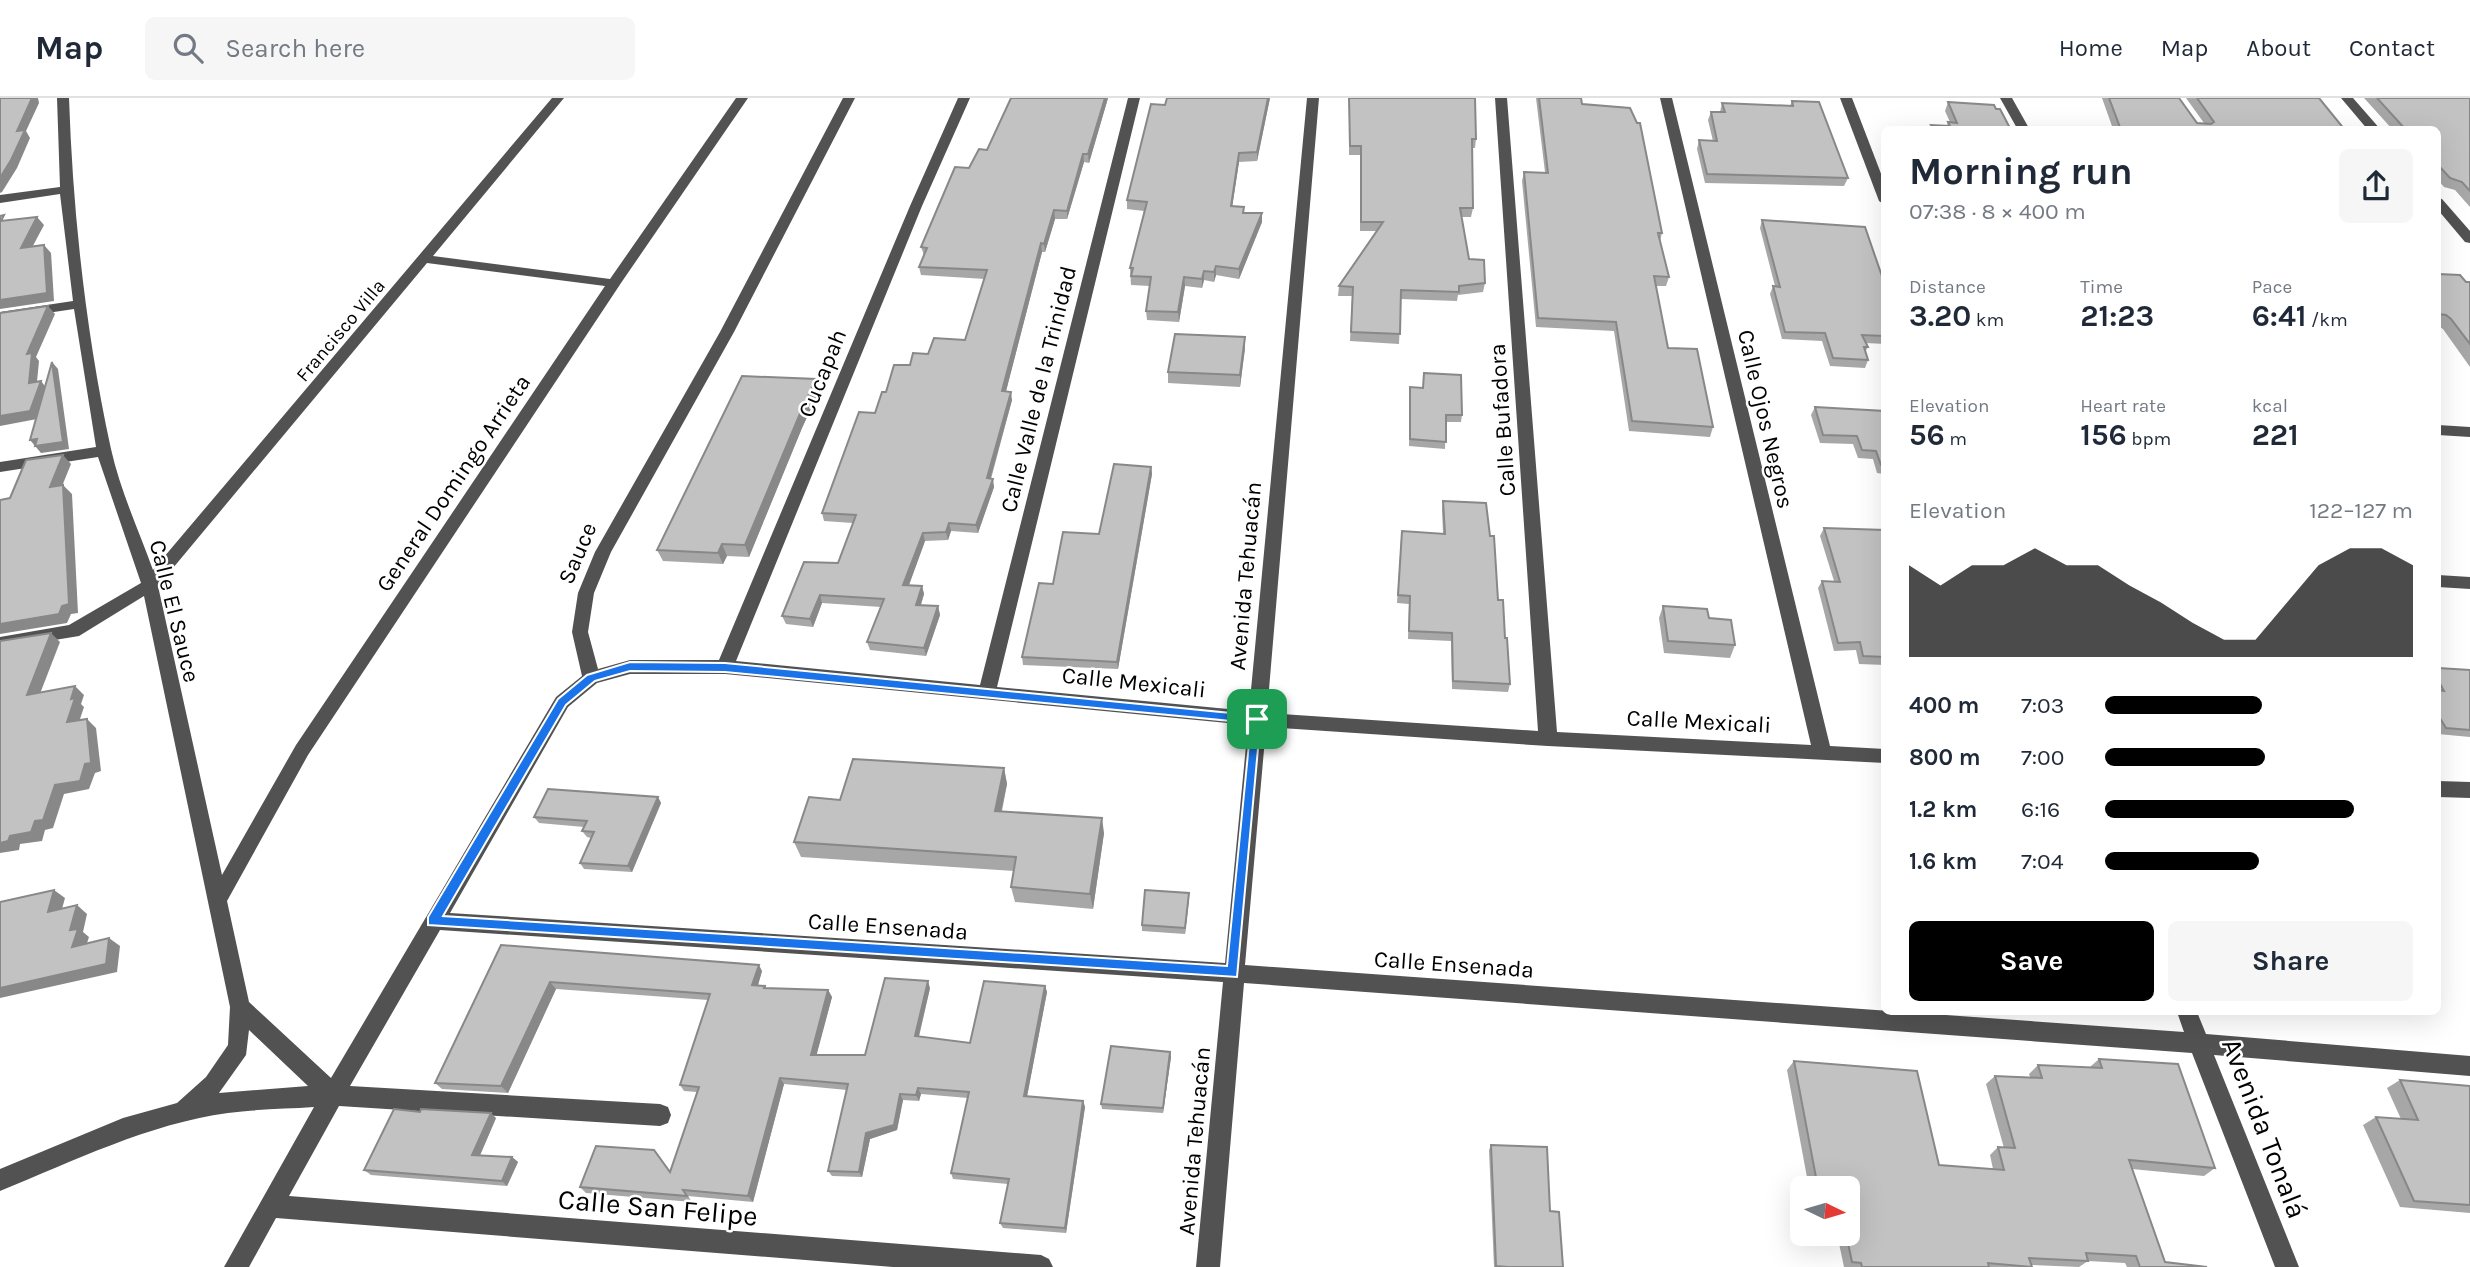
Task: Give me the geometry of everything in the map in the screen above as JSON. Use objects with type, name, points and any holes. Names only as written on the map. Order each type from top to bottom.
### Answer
[{"type":"street","name":"Calle El Sauce","points":[[63,98],[66,190],[80,304],[104,451],[150,585],[240,1007],[238,1048],[214,1084],[183,1112]]},
{"type":"street","name":"Francisco Villa","points":[[0,643],[73,631],[150,585],[558,98]]},
{"type":"street","name":"General Domingo Arrieta","points":[[216,903],[302,750],[614,283],[742,98]]},
{"type":"street","name":"Sauce","points":[[591,678],[579,632],[586,593],[603,552],[727,332],[849,98]]},
{"type":"street","name":"Cucapah","points":[[725,667],[916,206],[964,98]]},
{"type":"street","name":"Calle Valle de la Trinidad","points":[[987,691],[1134,98]]},
{"type":"street","name":"Avenida Tehuacán","points":[[1208,1267],[1313,98]]},
{"type":"street","name":"Calle Bufadora","points":[[1501,98],[1548,739]]},
{"type":"street","name":"Calle Ojos Negros","points":[[1665,98],[1822,751]]},
{"type":"street","points":[[1846,98],[1881,190]]},
{"type":"street","points":[[2006,98],[2022,126]]},
{"type":"street","points":[[2347,98],[2372,126]]},
{"type":"street","points":[[0,199],[66,190]]},
{"type":"street","points":[[2441,205],[2470,239]]},
{"type":"street","points":[[425,259],[614,283]]},
{"type":"street","points":[[0,316],[80,304]]},
{"type":"street","points":[[2441,430],[2470,432]]},
{"type":"street","points":[[0,467],[104,451]]},
{"type":"street","points":[[2441,581],[2470,583]]},
{"type":"street","name":"Calle Mexicali","points":[[591,678],[630,667],[725,667],[1257,719],[1548,739],[1881,756]]},
{"type":"street","points":[[236,1267],[332,1095],[562,702],[591,678]]},
{"type":"street","points":[[2441,789],[2470,790]]},
{"type":"street","name":"Calle Ensenada","points":[[433,921],[1233,972],[2199,1043],[2470,1066]]},
{"type":"street","points":[[240,1007],[332,1095]]},
{"type":"street","name":"Avenida Tonalá","points":[[2188,1015],[2287,1267]]},
{"type":"street","points":[[0,1180],[123,1129],[228,1102],[332,1095],[660,1115]]},
{"type":"street","name":"Calle San Felipe","points":[[271,1206],[1041,1267]]},
{"type":"building","points":[[0,98],[32,98],[17,131],[25,130],[0,178]]},
{"type":"building","points":[[1011,98],[1105,98],[1088,154],[1083,154],[1067,211],[1054,210],[1044,244],[1041,243],[1002,391],[1011,392],[987,478],[993,479],[976,525],[949,523],[946,532],[923,533],[903,585],[922,586],[916,605],[938,606],[924,648],[867,642],[884,599],[820,595],[810,619],[782,616],[804,562],[838,563],[856,515],[822,513],[859,412],[875,413],[882,392],[886,392],[894,365],[910,365],[913,353],[928,354],[934,338],[965,340],[987,270],[919,267],[927,248],[921,247],[955,167],[969,168],[979,149],[987,150]]},
{"type":"building","points":[[1167,98],[1268,98],[1257,152],[1239,153],[1231,206],[1244,207],[1243,213],[1262,213],[1239,269],[1216,266],[1214,272],[1204,271],[1202,279],[1184,277],[1178,312],[1146,311],[1151,277],[1131,276],[1133,268],[1130,268],[1147,202],[1127,200],[1151,104],[1165,105]]},
{"type":"building","points":[[1349,98],[1475,98],[1476,139],[1472,139],[1473,208],[1460,208],[1469,259],[1484,260],[1485,283],[1459,286],[1459,292],[1401,290],[1400,334],[1351,332],[1353,287],[1339,286],[1383,222],[1361,222],[1361,146],[1350,146]]},
{"type":"building","points":[[1539,98],[1581,98],[1582,104],[1630,108],[1637,123],[1640,123],[1662,233],[1658,233],[1669,277],[1654,276],[1668,348],[1697,349],[1713,427],[1632,421],[1616,322],[1538,318],[1524,172],[1548,173]]},
{"type":"building","points":[[2109,98],[2179,98],[2197,123],[2211,124],[2214,122],[2197,98],[2319,98],[2342,126],[2120,126]]},
{"type":"building","points":[[2377,98],[2470,98],[2470,191],[2462,182],[2450,178],[2441,168],[2441,126],[2402,126]]},
{"type":"building","points":[[1792,101],[1819,102],[1848,178],[1707,174],[1699,140],[1717,141],[1711,112],[1725,112],[1722,103],[1793,106]]},
{"type":"building","points":[[1948,102],[1994,105],[1996,109],[2000,109],[2009,126],[1950,126],[1948,122],[1957,123]]},
{"type":"building","points":[[4,215],[1,221],[37,217],[21,248],[44,245],[47,293],[0,300],[0,216]]},
{"type":"building","points":[[1762,220],[1865,227],[1881,273],[1881,336],[1862,335],[1868,347],[1864,347],[1868,360],[1833,358],[1825,333],[1785,332],[1773,286],[1780,287]]},
{"type":"building","points":[[2441,274],[2460,275],[2466,282],[2470,282],[2470,344],[2446,315],[2441,314]]},
{"type":"building","points":[[48,306],[27,354],[32,353],[29,383],[41,381],[30,411],[0,416],[0,313]]},
{"type":"building","points":[[1175,334],[1245,337],[1240,375],[1168,372]]},
{"type":"building","points":[[52,362],[63,442],[35,446],[37,439],[30,440]]},
{"type":"building","points":[[1424,373],[1461,375],[1462,415],[1446,415],[1446,442],[1410,439],[1410,387],[1423,388]]},
{"type":"building","points":[[742,376],[816,379],[745,545],[722,544],[718,553],[657,550]]},
{"type":"building","points":[[1815,407],[1881,411],[1881,465],[1876,451],[1862,450],[1857,436],[1823,435]]},
{"type":"building","points":[[63,455],[50,487],[63,485],[69,604],[62,606],[59,614],[0,624],[0,500],[10,498],[26,460]]},
{"type":"building","points":[[1114,464],[1151,467],[1117,662],[1022,657],[1039,583],[1053,584],[1063,532],[1099,534]]},
{"type":"building","points":[[1443,501],[1486,503],[1490,536],[1494,536],[1498,600],[1503,600],[1510,684],[1453,681],[1452,633],[1409,631],[1410,596],[1398,595],[1402,531],[1445,534]]},
{"type":"building","points":[[1824,528],[1881,530],[1881,657],[1863,656],[1860,642],[1838,643],[1822,581],[1840,582]]},
{"type":"building","points":[[1663,606],[1707,609],[1709,618],[1731,620],[1735,645],[1668,641]]},
{"type":"building","points":[[51,633],[27,695],[75,686],[71,699],[75,698],[67,722],[87,719],[91,763],[85,764],[80,781],[55,785],[43,820],[35,821],[31,832],[10,836],[8,841],[0,843],[0,641]]},
{"type":"building","points":[[2441,668],[2470,670],[2470,730],[2446,728],[2441,720],[2441,690],[2444,691],[2441,686]]},
{"type":"building","points":[[853,759],[1004,768],[995,811],[1102,818],[1090,894],[1011,887],[1016,857],[794,842],[809,797],[840,800]]},
{"type":"building","points":[[548,789],[658,797],[628,866],[580,863],[594,832],[582,831],[587,821],[534,817]]},
{"type":"building","points":[[54,890],[48,912],[77,905],[70,930],[78,929],[72,947],[109,938],[106,964],[0,988],[0,902]]},
{"type":"building","points":[[1145,890],[1189,893],[1185,928],[1142,925]]},
{"type":"building","points":[[501,945],[759,965],[752,985],[765,986],[764,988],[828,990],[811,1055],[865,1055],[885,978],[928,981],[915,1036],[970,1043],[984,981],[1045,986],[1024,1096],[1083,1101],[1065,1228],[1000,1223],[1009,1179],[951,1173],[969,1092],[918,1088],[916,1095],[900,1094],[894,1125],[866,1133],[859,1172],[828,1171],[848,1084],[780,1078],[748,1196],[683,1190],[687,1196],[580,1187],[596,1146],[654,1150],[670,1172],[699,1087],[680,1085],[710,994],[550,982],[501,1086],[435,1083]]},
{"type":"building","points":[[1111,1046],[1170,1052],[1163,1108],[1101,1104]]},
{"type":"building","points":[[2099,1059],[2178,1064],[2215,1168],[2129,1160],[2165,1262],[2207,1267],[2140,1267],[2136,1256],[2086,1253],[2088,1261],[2029,1258],[2032,1267],[1988,1263],[1989,1267],[1862,1267],[1861,1263],[1852,1262],[1849,1246],[1860,1246],[1860,1176],[1816,1176],[1794,1061],[1917,1071],[1939,1165],[2004,1170],[1998,1147],[2015,1148],[1995,1076],[2042,1078],[2038,1065],[2102,1068]]},
{"type":"building","points":[[2400,1080],[2470,1086],[2470,1205],[2414,1201],[2376,1117],[2418,1120]]},
{"type":"building","points":[[394,1109],[491,1113],[472,1155],[512,1157],[502,1181],[364,1170]]},
{"type":"building","points":[[1491,1145],[1547,1147],[1550,1211],[1559,1212],[1563,1267],[1496,1266]]},
{"type":"route","points":[[630,667],[725,667],[1257,719],[1233,972],[433,921],[562,702],[591,678],[630,667]]}]
